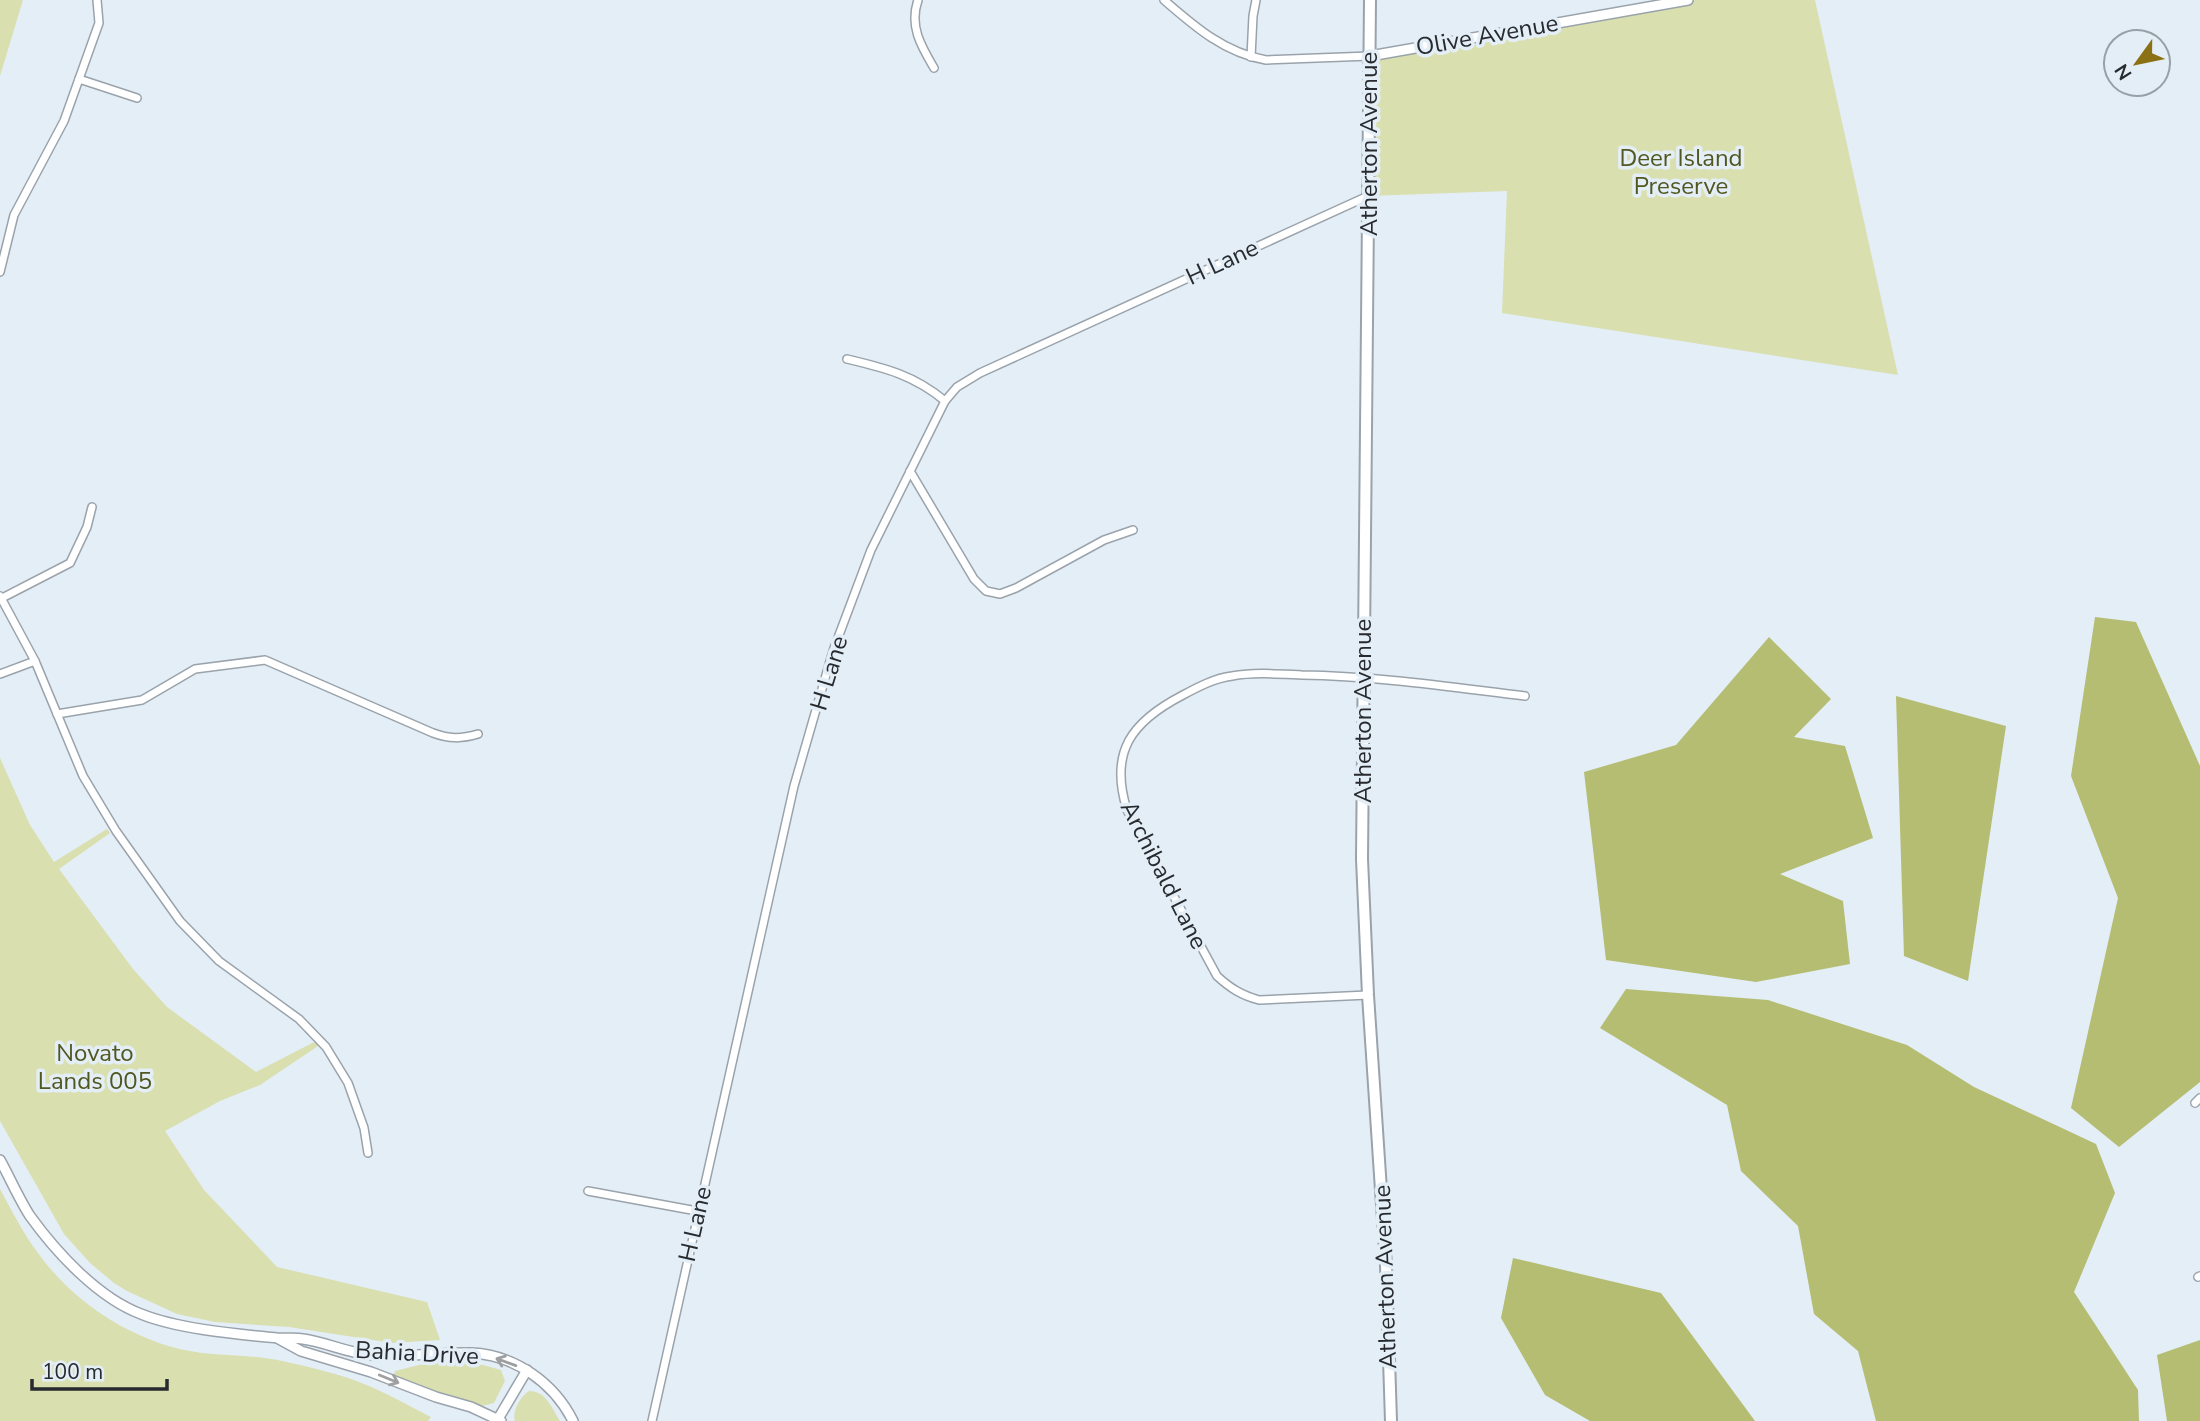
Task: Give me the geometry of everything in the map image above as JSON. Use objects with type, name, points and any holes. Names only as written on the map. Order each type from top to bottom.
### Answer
[{"type":"main road","name":"Atherton Avenue","points":[[1370,0],[1362,859],[1368,995],[1381,1174],[1391,1421]]},
{"type":"street","points":[[0,272],[14,215],[64,121],[99,23],[97,0]]},
{"type":"street","points":[[918,0],[915,24],[919,44],[934,68]]},
{"type":"street","points":[[1164,0],[1231,51],[1251,57],[1266,60],[1370,56]]},
{"type":"street","points":[[1251,57],[1256,0]]},
{"type":"street","name":"Olive Avenue","points":[[1370,56],[1688,0]]},
{"type":"street","points":[[79,79],[137,98]]},
{"type":"street","name":"H Lane","points":[[652,1421],[794,786],[833,651],[872,550],[945,401],[957,387],[980,373],[1368,196]]},
{"type":"street","points":[[847,359],[895,371],[927,386],[945,401]]},
{"type":"street","points":[[910,471],[974,579],[986,590],[1000,594],[1104,540],[1133,530]]},
{"type":"street","points":[[92,507],[87,527],[71,563],[1,597],[36,661],[83,776],[116,831],[180,921],[219,961],[299,1019],[326,1047],[348,1083],[364,1128],[368,1153]]},
{"type":"street","points":[[57,714],[142,699],[195,669],[265,660],[447,738],[478,734]]},
{"type":"street","points":[[0,674],[36,661]]},
{"type":"street","name":"Archibald Lane","points":[[1368,995],[1259,1000],[1242,995],[1217,976],[1127,810],[1120,789],[1120,770],[1127,742],[1145,719],[1161,706],[1210,682],[1231,676],[1363,676],[1525,696]]},
{"type":"street","name":"Bahia Drive","points":[[0,1160],[29,1214],[51,1242],[76,1269],[110,1297],[139,1314],[230,1332],[304,1339],[367,1355],[394,1357],[474,1353],[501,1359],[542,1380],[559,1398],[573,1421]]},
{"type":"street","points":[[588,1191],[697,1211]]},
{"type":"street","name":"Bahia Drive","points":[[277,1338],[300,1351],[371,1372],[500,1420]]},
{"type":"street","points":[[500,1420],[527,1370]]},
{"type":"green space","points":[[0,0],[23,0],[0,76]]},
{"type":"green space","name":"Deer Island Preserve","points":[[1688,0],[1815,0],[1898,375],[1502,313],[1507,191],[1368,196],[1370,56]]},
{"type":"green space","points":[[2095,617],[2136,622],[2200,766],[2200,1082],[2119,1147],[2071,1108],[2118,898],[2071,776]]},
{"type":"green space","points":[[1769,637],[1831,699],[1794,737],[1845,746],[1873,838],[1780,874],[1843,901],[1850,964],[1756,982],[1606,960],[1584,772],[1676,745]]},
{"type":"green space","points":[[1896,696],[2006,726],[1968,981],[1904,956]]},
{"type":"green space","name":"Novato Lands 005","points":[[0,758],[30,825],[54,862],[107,829],[110,833],[59,869],[133,969],[167,1007],[256,1072],[322,1038],[324,1042],[260,1085],[220,1101],[165,1131],[204,1190],[277,1267],[427,1302],[440,1340],[392,1343],[289,1327],[215,1322],[177,1314],[114,1283],[90,1263],[64,1234],[0,1121]]},
{"type":"green space","points":[[1626,989],[1768,1000],[1907,1045],[1974,1087],[2096,1144],[2115,1193],[2074,1292],[2138,1390],[2139,1421],[1876,1421],[1858,1351],[1814,1314],[1798,1226],[1741,1171],[1727,1105],[1600,1028]]},
{"type":"green space","points":[[0,1189],[27,1238],[53,1272],[89,1305],[132,1332],[178,1349],[272,1359],[333,1373],[373,1388],[431,1417],[428,1421],[0,1421]]},
{"type":"green space","points":[[1513,1258],[1661,1293],[1755,1421],[1590,1421],[1545,1395],[1501,1318]]},
{"type":"green space","points":[[2200,1340],[2200,1421],[2167,1421],[2157,1355]]},
{"type":"green space","points":[[450,1362],[483,1365],[501,1370],[505,1381],[494,1403],[482,1406],[440,1394],[394,1376],[395,1371],[423,1364]]},
{"type":"green space","points":[[529,1391],[544,1397],[560,1421],[515,1421],[518,1405]]}]
